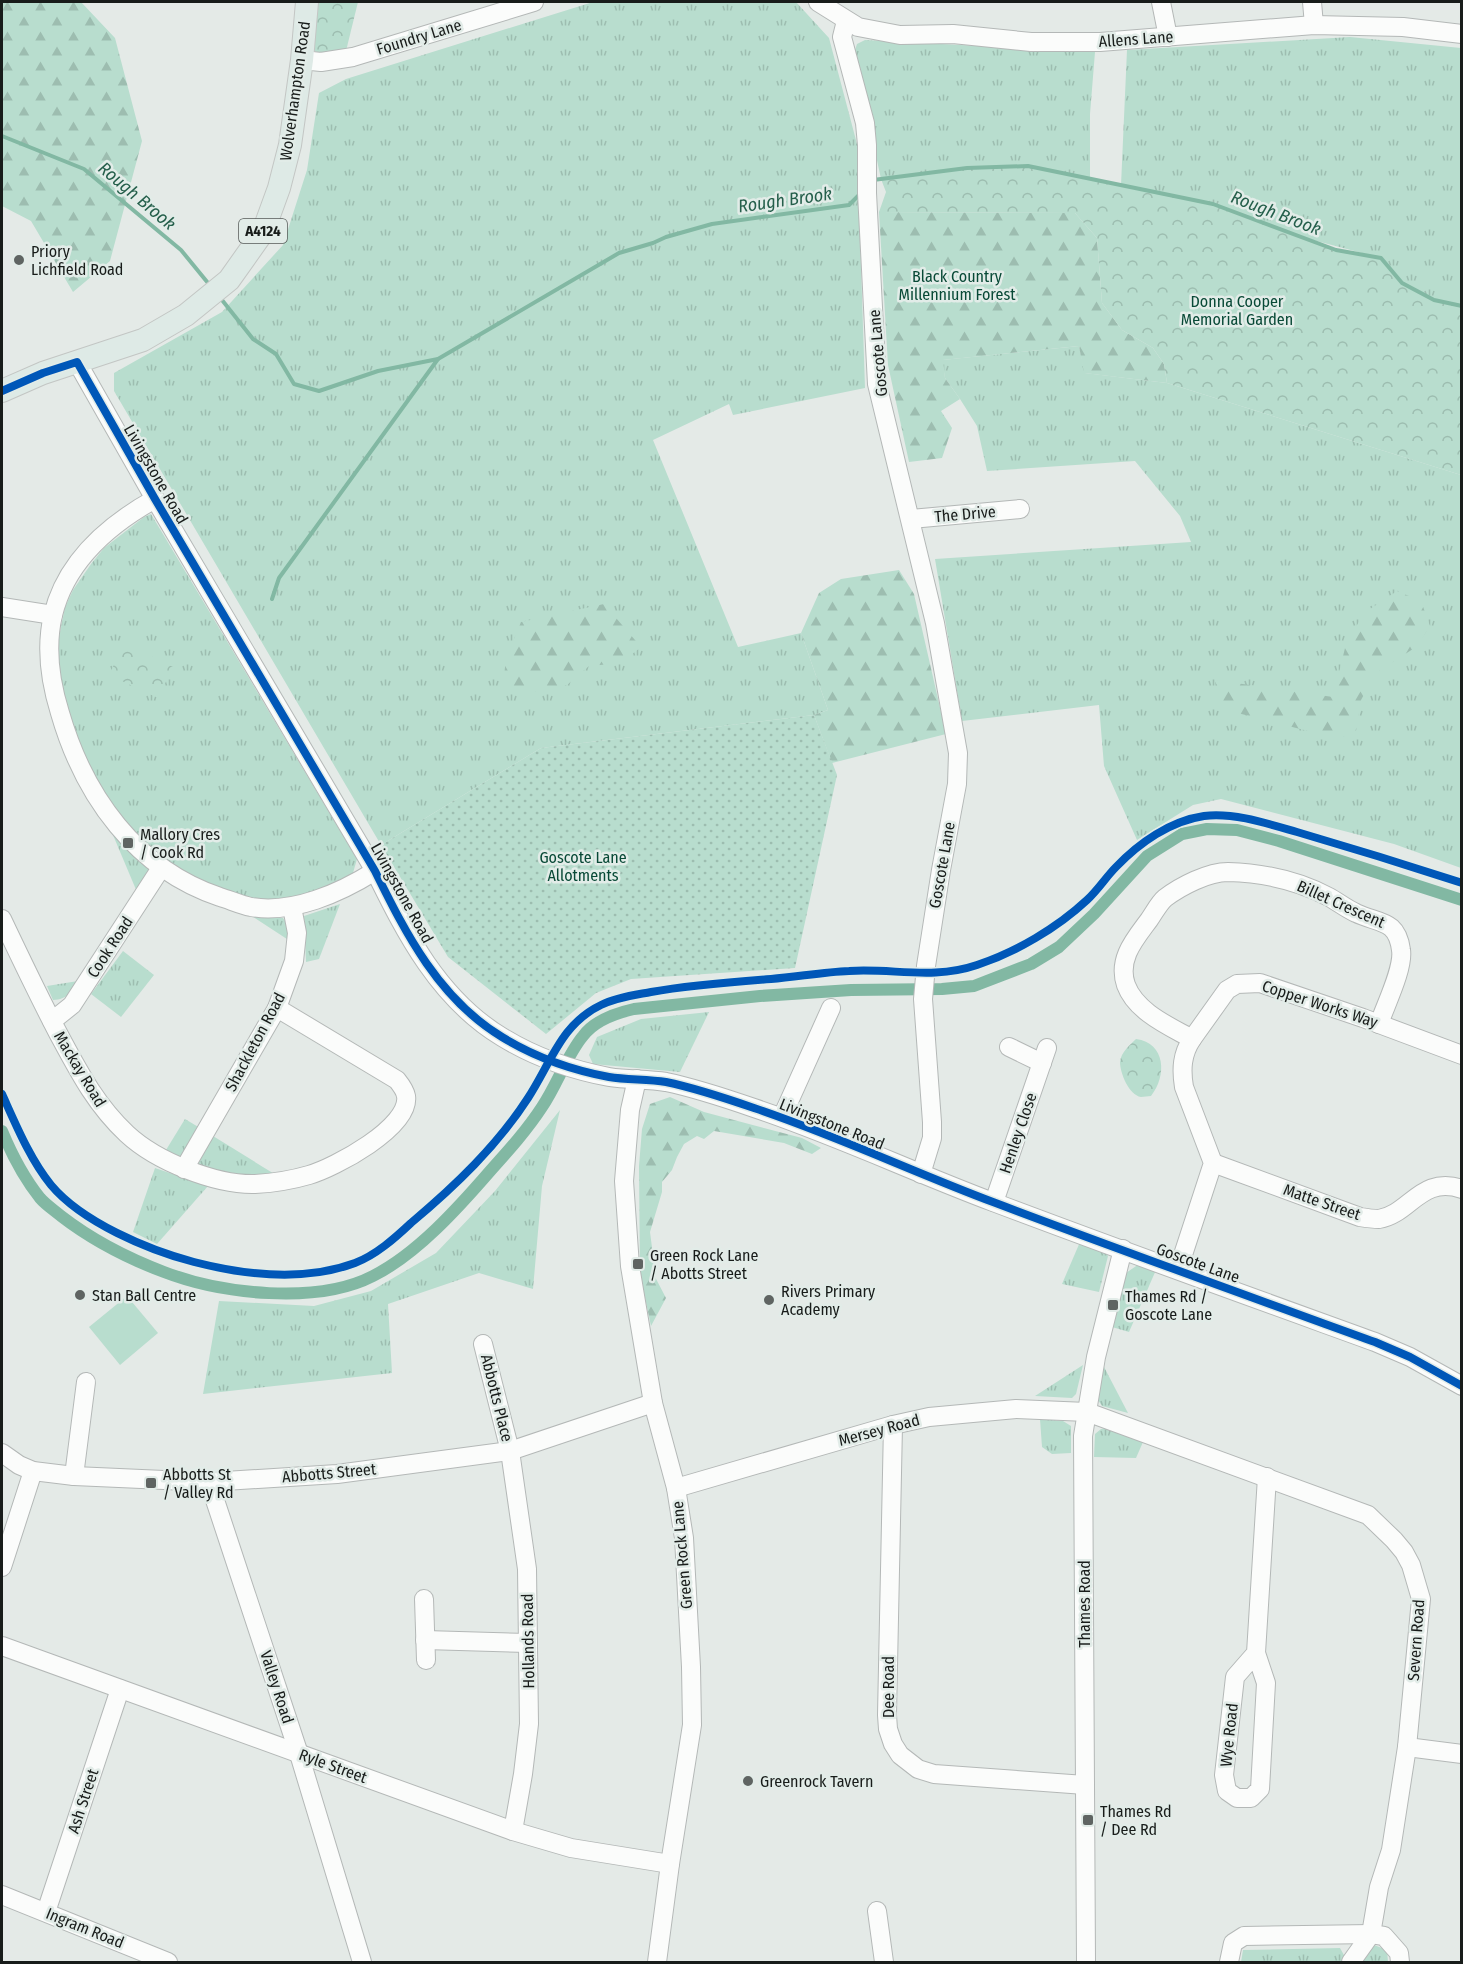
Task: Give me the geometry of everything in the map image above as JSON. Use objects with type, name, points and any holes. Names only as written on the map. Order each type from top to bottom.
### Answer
[{"type":"main road","name":"Wolverhampton Road","points":[[77,362],[143,340],[186,315],[230,280],[263,231],[279,188],[290,145],[302,60],[307,2]]},
{"type":"main road","name":"A4124","points":[[2,391],[43,373],[77,362]]},
{"type":"street","name":"Foundry Lane","points":[[302,60],[321,62],[353,57],[534,2]]},
{"type":"street","name":"Allens Lane","points":[[818,2],[858,27],[900,35],[953,34],[1031,42],[1100,42],[1314,25],[1403,27],[1461,34]]},
{"type":"street","points":[[1161,2],[1168,37]]},
{"type":"street","points":[[1312,2],[1314,25]]},
{"type":"street","name":"Goscote Lane","points":[[846,21],[842,37],[865,123],[867,145],[877,384],[935,623],[958,757],[957,783],[926,966],[923,999],[932,1138],[921,1174],[1376,1342],[1410,1357],[1461,1386]]},
{"type":"street","name":"Livingstone Road","points":[[77,362],[155,499],[375,871],[401,924],[427,965],[449,993],[475,1018],[501,1036],[538,1056],[585,1072],[664,1082],[690,1088],[782,1118],[921,1174]]},
{"type":"street","points":[[155,499],[117,522],[93,543],[68,579],[53,615],[48,644],[52,686],[69,746],[89,786],[116,826],[161,868],[197,889],[251,907],[292,907],[328,895],[375,871]]},
{"type":"street","name":"The Drive","points":[[911,519],[1020,509]]},
{"type":"street","points":[[2,607],[53,615]]},
{"type":"street","name":"Cook Road","points":[[52,1021],[72,1005],[161,868]]},
{"type":"street","name":"Billet Crescent","points":[[1192,1039],[1151,1015],[1136,1001],[1126,986],[1123,972],[1125,959],[1129,947],[1163,900],[1181,888],[1226,872],[1288,880],[1327,896],[1357,914],[1391,926],[1399,939],[1402,953],[1401,967],[1379,1024]]},
{"type":"street","name":"Shackleton Road","points":[[184,1169],[278,1008],[294,961],[297,933],[292,907]]},
{"type":"street","name":"Mackay Road","points":[[2,919],[52,1021],[100,1107],[128,1136],[165,1160],[184,1169],[227,1181],[253,1184],[279,1182],[310,1175],[349,1157],[385,1134],[404,1108],[406,1097],[403,1086],[397,1080],[278,1008]]},
{"type":"street","name":"Copper Works Way","points":[[1213,1163],[1184,1086],[1182,1074],[1187,1047],[1227,990],[1238,984],[1260,983],[1461,1055]]},
{"type":"street","name":"Livingstone Road","points":[[782,1118],[831,1008]]},
{"type":"street","name":"Henley Close","points":[[993,1202],[1044,1055],[1009,1047]]},
{"type":"street","name":"Green Rock Lane","points":[[637,1079],[630,1110],[624,1181],[630,1266],[653,1403],[676,1488],[684,1538],[691,1667],[692,1725],[657,1962]]},
{"type":"street","points":[[1178,1270],[1213,1163]]},
{"type":"street","name":"Matte Street","points":[[1213,1163],[1370,1219],[1388,1216],[1434,1187],[1446,1185],[1461,1189]]},
{"type":"street","name":"Thames Road","points":[[1086,1962],[1083,1436],[1096,1357],[1123,1250]]},
{"type":"street","name":"Abbotts Place","points":[[483,1344],[510,1451]]},
{"type":"street","points":[[74,1476],[86,1382]]},
{"type":"street","name":"Abbotts Street","points":[[2,1453],[18,1465],[33,1471],[74,1476],[209,1482],[337,1474],[510,1451],[653,1403]]},
{"type":"street","name":"Mersey Road","points":[[676,1488],[893,1425],[929,1417],[1016,1409],[1087,1412]]},
{"type":"street","name":"Severn Road","points":[[1087,1412],[1368,1515],[1394,1539],[1412,1565],[1421,1599],[1407,1747],[1391,1850],[1379,1887],[1371,1934],[1351,1962]]},
{"type":"street","name":"Dee Road","points":[[893,1425],[887,1715],[888,1729],[893,1744],[908,1763],[934,1774],[1085,1785]]},
{"type":"street","name":"Hollands Road","points":[[510,1451],[527,1569],[529,1724],[513,1831]]},
{"type":"street","points":[[2,1567],[33,1471]]},
{"type":"street","name":"Wye Road","points":[[1256,1653],[1235,1677],[1224,1775],[1227,1791],[1237,1798],[1251,1798],[1260,1788],[1266,1683],[1256,1653],[1267,1477]]},
{"type":"street","name":"Valley Road","points":[[209,1482],[299,1754],[362,1962]]},
{"type":"street","points":[[424,1599],[426,1660]]},
{"type":"street","points":[[425,1640],[528,1644]]},
{"type":"street","name":"Ryle Street","points":[[2,1646],[513,1831],[571,1848],[670,1864]]},
{"type":"street","name":"Ash Street","points":[[46,1912],[120,1689]]},
{"type":"street","points":[[1407,1747],[1461,1754]]},
{"type":"street","name":"Ingram Road","points":[[2,1895],[168,1962]]},
{"type":"street","points":[[877,1911],[884,1962]]},
{"type":"street","points":[[1229,1962],[1233,1943],[1244,1936],[1371,1934],[1384,1936],[1399,1953],[1400,1962]]},
{"type":"green space","points":[[2,2],[81,2],[115,38],[142,141],[110,261],[73,292],[31,221],[2,206]]},
{"type":"green space","points":[[312,2],[358,2],[346,51],[323,54],[312,50]]},
{"type":"green space","points":[[593,2],[796,2],[829,38],[857,144],[865,388],[733,415],[729,404],[653,440],[738,647],[801,633],[828,710],[814,715],[541,748],[381,845],[114,391],[114,373],[222,312],[283,245],[307,170],[319,93],[346,79]]},
{"type":"green space","points":[[1350,37],[1461,48],[1461,306],[1434,300],[1404,284],[1381,258],[1290,234],[1213,204],[1121,185],[1127,50]]},
{"type":"green space","points":[[865,40],[1095,52],[1090,114],[1090,179],[1028,166],[967,168],[881,179],[854,53],[857,44]]},
{"type":"green space","name":"Donna Cooper Memorial Garden","points":[[1028,166],[1213,204],[1336,250],[1381,258],[1402,283],[1434,300],[1461,306],[1461,475],[1167,383],[1164,364],[1153,348],[1122,330],[1102,303],[1097,238],[1075,213],[879,212],[886,192],[881,179],[967,168]]},
{"type":"green space","name":"Black Country Millennium Forest","points":[[879,212],[1075,213],[1097,238],[1102,303],[1122,330],[1153,348],[1164,364],[1167,383],[1084,373],[1079,346],[943,360],[945,378],[960,399],[941,411],[952,428],[942,458],[909,462],[888,365]]},
{"type":"green space","points":[[1079,346],[1085,373],[1167,383],[1461,475],[1461,868],[1394,844],[1221,799],[1193,805],[1137,840],[1104,766],[1099,705],[962,721],[935,559],[1191,542],[1180,516],[1135,461],[987,471],[977,426],[945,378],[942,360]]},
{"type":"green space","points":[[151,514],[357,859],[353,873],[329,886],[296,898],[274,901],[244,900],[208,885],[170,864],[145,844],[115,812],[75,741],[60,683],[58,642],[65,607],[73,590],[104,548]]},
{"type":"green space","points":[[899,570],[914,594],[946,734],[832,763],[814,715],[828,710],[801,633],[819,593],[841,579]]},
{"type":"green space","points":[[1397,591],[1421,601],[1430,626],[1416,647],[1376,673],[1361,700],[1356,731],[1339,739],[1218,708],[1215,680],[1333,697],[1346,644],[1364,613]]},
{"type":"green space","points":[[604,604],[641,647],[621,663],[589,666],[567,685],[539,692],[503,686],[506,658],[521,622]]},
{"type":"green space","points":[[124,643],[173,667],[158,698],[109,675]]},
{"type":"green space","name":"Goscote Lane Allotments","points":[[814,715],[837,775],[795,968],[631,979],[596,993],[546,1034],[448,957],[381,845],[541,748]]},
{"type":"green space","points":[[113,835],[148,869],[148,876],[137,892]]},
{"type":"green space","points":[[340,904],[319,959],[306,962],[304,916]]},
{"type":"green space","points":[[247,913],[283,918],[288,925],[290,941]]},
{"type":"green space","points":[[123,951],[154,975],[121,1017],[91,994]]},
{"type":"green space","points":[[78,981],[68,995],[53,1000],[47,986]]},
{"type":"green space","points":[[709,1012],[680,1072],[593,1064],[589,1055],[597,1037],[641,1019]]},
{"type":"green space","points":[[1136,1039],[1153,1047],[1161,1062],[1160,1079],[1151,1096],[1141,1097],[1133,1092],[1122,1072],[1120,1062],[1122,1055]]},
{"type":"green space","points":[[670,1097],[704,1112],[802,1138],[821,1148],[812,1154],[784,1143],[714,1131],[704,1139],[697,1136],[684,1144],[672,1170],[662,1182],[662,1192],[650,1232],[654,1275],[666,1298],[651,1326],[640,1274],[639,1166],[642,1129],[650,1104]]},
{"type":"green space","points":[[560,1110],[542,1186],[533,1289],[479,1273],[388,1304],[392,1373],[203,1394],[219,1301],[314,1306],[371,1291],[436,1253],[495,1191]]},
{"type":"green space","points":[[185,1119],[200,1128],[186,1155],[180,1157],[166,1150]]},
{"type":"green space","points":[[213,1136],[276,1175],[236,1174],[198,1164]]},
{"type":"green space","points":[[155,1168],[208,1186],[157,1244],[133,1232]]},
{"type":"green space","points":[[1080,1242],[1103,1250],[1108,1256],[1099,1292],[1062,1284]]},
{"type":"green space","points":[[1139,1264],[1156,1270],[1129,1332],[1112,1327],[1126,1273]]},
{"type":"green space","points":[[127,1296],[158,1333],[120,1365],[89,1327]]},
{"type":"green space","points":[[1083,1365],[1076,1394],[1072,1398],[1035,1396]]},
{"type":"green space","points":[[1103,1365],[1128,1413],[1102,1406],[1098,1400]]},
{"type":"green space","points":[[1040,1419],[1063,1421],[1071,1426],[1071,1453],[1052,1454],[1042,1447]]},
{"type":"green space","points":[[1107,1428],[1143,1442],[1136,1458],[1094,1457],[1095,1434]]},
{"type":"green space","points":[[1374,1945],[1387,1950],[1388,1962],[1361,1962]]},
{"type":"green space","points":[[1340,1948],[1345,1957],[1343,1962],[1241,1962],[1243,1950]]},
{"type":"waterway","name":"Rough Brook","points":[[2,136],[84,169],[181,250],[208,283]]},
{"type":"waterway","name":"Rough Brook","points":[[873,180],[967,168],[1028,166],[1213,204],[1336,250],[1381,258],[1402,283],[1434,300],[1462,306]]},
{"type":"waterway","name":"Rough Brook","points":[[222,300],[253,339],[276,354],[294,384],[319,391],[378,371],[438,359],[619,253],[712,224],[849,205],[862,192]]},
{"type":"waterway","points":[[272,599],[279,578],[438,359]]},
{"type":"waterway","points":[[2,1131],[14,1157],[42,1201],[97,1241],[137,1261],[187,1280],[240,1291],[269,1293],[325,1291],[373,1276],[406,1255],[436,1229],[479,1184],[530,1124],[572,1052],[588,1030],[600,1021],[620,1013],[634,1009],[760,996],[974,986],[1031,964],[1059,947],[1094,914],[1147,856],[1182,834],[1207,829],[1237,830],[1279,841],[1462,900]]},
{"type":"cycle path","points":[[2,391],[43,373],[77,362],[155,499],[375,871],[412,941],[426,963],[460,1004],[502,1037],[553,1062],[609,1077],[677,1084],[784,1119],[993,1202],[1375,1342],[1410,1357],[1462,1386]]},
{"type":"cycle path","points":[[2,1094],[36,1164],[51,1185],[80,1211],[117,1233],[176,1257],[213,1267],[254,1273],[316,1273],[355,1263],[378,1251],[443,1195],[489,1149],[516,1116],[566,1034],[587,1013],[613,1000],[681,987],[830,972],[865,970],[929,973],[977,965],[1021,946],[1063,920],[1091,896],[1125,858],[1156,834],[1179,823],[1204,816],[1239,817],[1263,822],[1462,883]]},
{"type":"place","name":"Priory Lichfield Road","points":[[19,260]]},
{"type":"place","name":"Mallory Cres / Cook Rd","points":[[128,843]]},
{"type":"place","name":"Green Rock Lane / Abotts Street","points":[[638,1264]]},
{"type":"place","name":"Stan Ball Centre","points":[[80,1295]]},
{"type":"place","name":"Rivers Primary Academy","points":[[769,1300]]},
{"type":"place","name":"Thames Rd / Goscote Lane","points":[[1113,1305]]},
{"type":"place","name":"Abbotts St / Valley Rd","points":[[151,1483]]},
{"type":"place","name":"Greenrock Tavern","points":[[748,1781]]},
{"type":"place","name":"Thames Rd / Dee Rd","points":[[1088,1820]]}]
